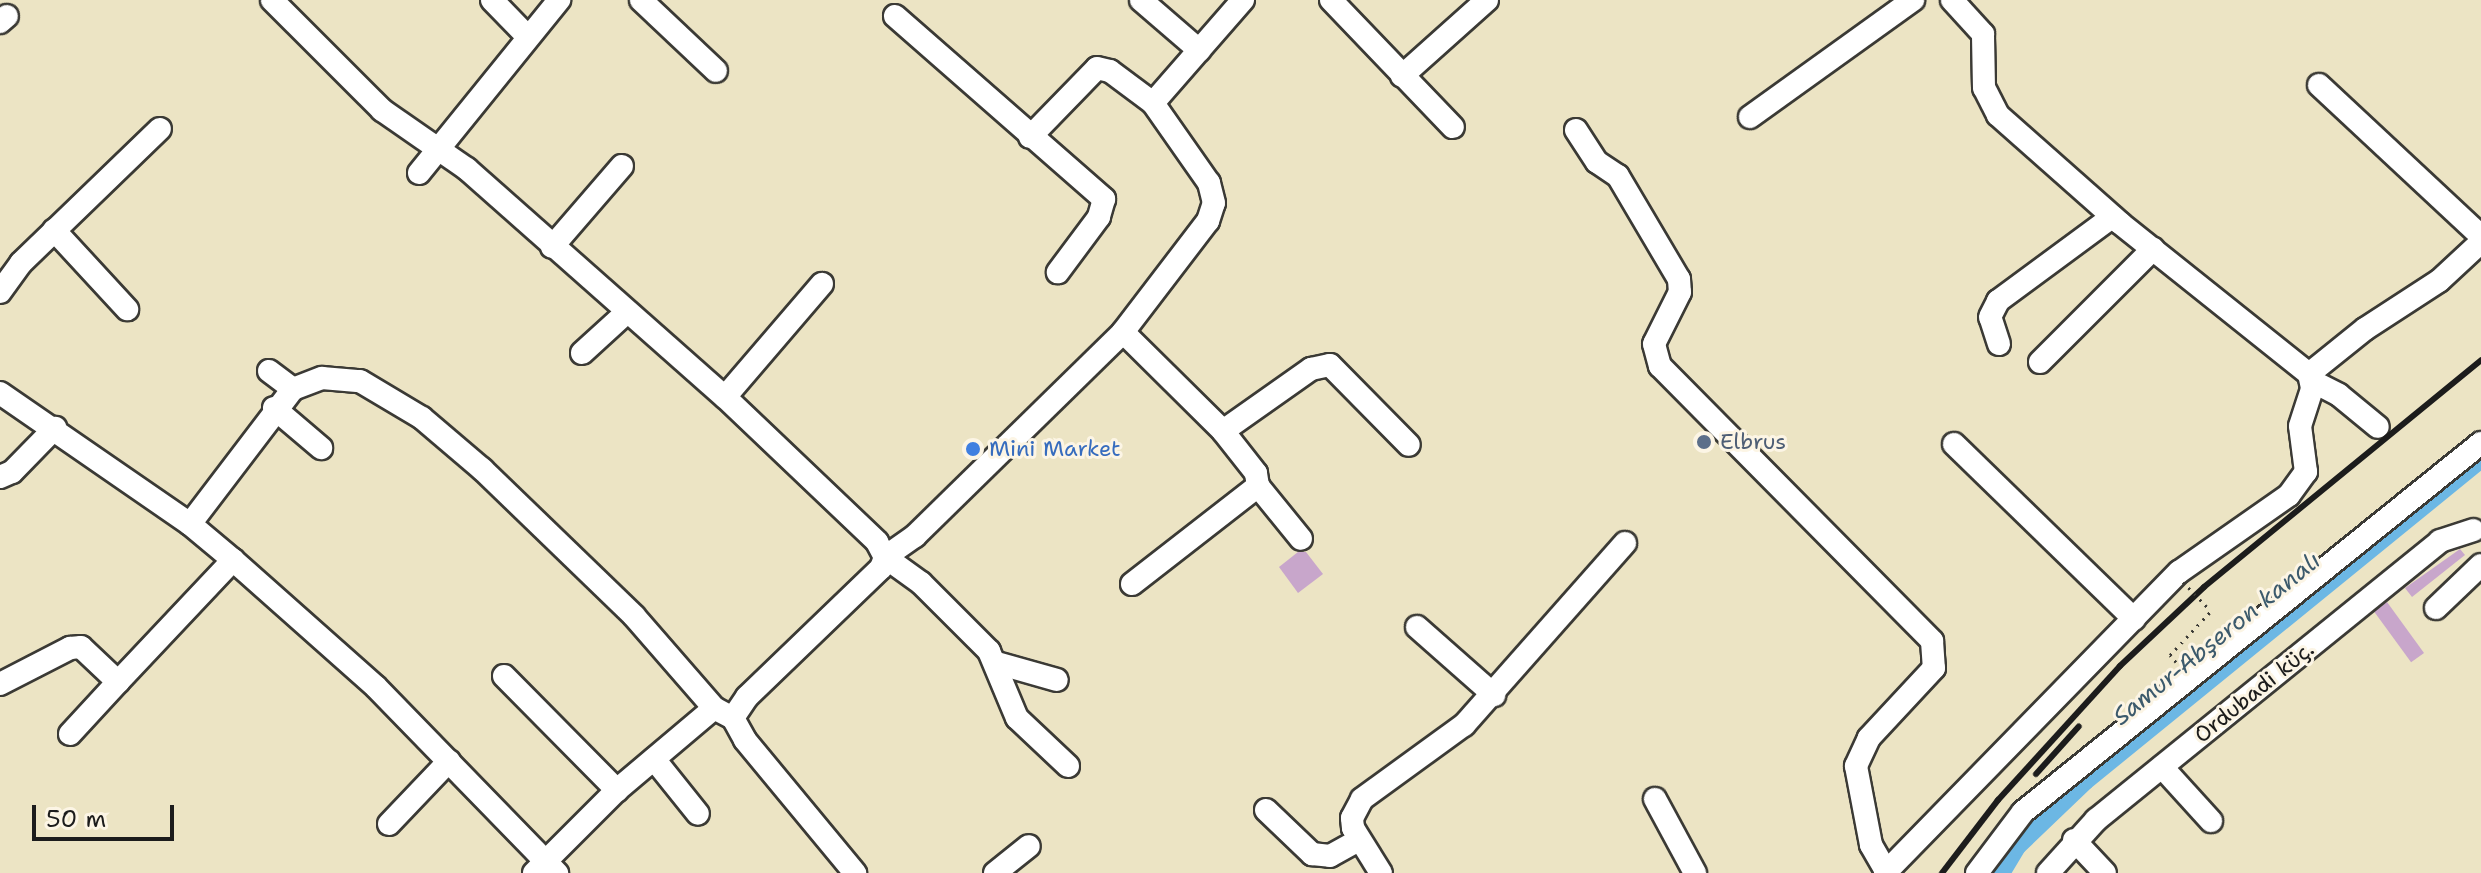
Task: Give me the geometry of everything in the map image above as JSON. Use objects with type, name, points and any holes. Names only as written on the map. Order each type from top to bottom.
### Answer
[{"type":"street","points":[[272,0],[382,110],[459,162],[725,397],[868,531],[885,557],[921,583],[997,663],[1008,704],[1017,718],[1068,766]]},
{"type":"street","points":[[492,0],[527,36]]},
{"type":"street","points":[[419,173],[559,0]]},
{"type":"street","points":[[641,0],[716,71]]},
{"type":"street","points":[[1141,0],[1199,50]]},
{"type":"street","points":[[1153,103],[1243,0]]},
{"type":"street","points":[[1331,0],[1453,127]]},
{"type":"street","points":[[1402,76],[1487,0]]},
{"type":"street","points":[[1750,117],[1913,0]]},
{"type":"street","points":[[1952,0],[1983,34],[1984,88],[1998,115],[2112,217],[2311,378],[2339,395],[2378,427]]},
{"type":"street","points":[[895,16],[1104,199],[1099,217],[1058,272]]},
{"type":"street","points":[[0,393],[55,428],[190,524],[233,560],[376,687],[449,761],[545,869],[617,790],[654,759],[747,697],[871,579],[885,557],[915,536],[1123,332],[1208,221],[1214,203],[1209,183],[1153,103],[1110,71],[1097,68],[1030,137]]},
{"type":"street","points":[[1576,130],[1597,162],[1618,176],[1679,279],[1680,292],[1654,344],[1660,366],[1932,641],[1934,668],[1869,738],[1856,766],[1871,845],[1885,872],[2195,558],[2289,495],[2303,479],[2306,460],[2300,426],[2311,378],[2365,329],[2439,281],[2481,239],[2319,85]]},
{"type":"street","points":[[0,292],[54,230],[160,129]]},
{"type":"street","points":[[552,247],[622,166]]},
{"type":"street","points":[[1999,344],[1990,317],[1998,301],[2112,217]]},
{"type":"street","points":[[54,230],[127,309]]},
{"type":"street","points":[[2040,362],[2153,249]]},
{"type":"street","points":[[725,397],[822,284]]},
{"type":"street","points":[[582,353],[627,312]]},
{"type":"street","points":[[1123,332],[1223,431],[1256,473],[1258,486],[1301,539]]},
{"type":"street","points":[[1223,431],[1311,369],[1330,365],[1409,445]]},
{"type":"street","points":[[269,371],[293,389]]},
{"type":"street","points":[[190,524],[274,408],[293,389],[322,378],[350,378],[383,390],[422,418],[634,616],[724,713],[855,873]]},
{"type":"street","points":[[274,408],[321,448]]},
{"type":"street","points":[[0,477],[12,472],[55,428]]},
{"type":"street","points":[[1977,873],[2023,812],[2481,443]]},
{"type":"street","points":[[1954,444],[2134,619]]},
{"type":"street","points":[[1132,584],[1258,486]]},
{"type":"street","name":"Ordubadi küç.","points":[[2048,873],[2074,840],[2440,541],[2478,526]]},
{"type":"street","points":[[1381,873],[1359,840],[1352,818],[1362,799],[1446,740],[1494,695],[1625,543]]},
{"type":"street","points":[[70,734],[233,560]]},
{"type":"street","points":[[2436,608],[2481,565]]},
{"type":"street","points":[[1417,627],[1494,695]]},
{"type":"street","points":[[0,684],[70,648],[90,653],[118,682]]},
{"type":"street","points":[[997,663],[1057,680]]},
{"type":"street","points":[[504,676],[617,790]]},
{"type":"street","points":[[654,759],[698,814]]},
{"type":"street","points":[[389,824],[449,761]]},
{"type":"street","points":[[2162,767],[2211,821]]},
{"type":"street","points":[[1655,799],[1695,873]]},
{"type":"street","points":[[1266,810],[1312,854],[1330,856],[1359,840]]},
{"type":"street","points":[[2074,840],[2105,873]]},
{"type":"street","points":[[995,873],[1029,846]]},
{"type":"path","points":[[2170,655],[2211,611],[2183,582]]},
{"type":"building","points":[[2460,549],[2465,555],[2412,597],[2405,588]]},
{"type":"building","points":[[1298,552],[1306,552],[1323,574],[1298,593],[1279,567]]},
{"type":"building","points":[[2387,602],[2424,653],[2411,662],[2374,611]]},
{"type":"waterway","name":"Samur-Abşeron kanalı","points":[[2000,873],[2016,846],[2085,780],[2481,458]]},
{"type":"railway","points":[[1942,873],[1998,800],[2120,666],[2204,587],[2481,360]]},
{"type":"railway","points":[[2036,774],[2079,726]]},
{"type":"place","name":"Elbrus","points":[[1704,442]]},
{"type":"place","name":"Mini Market","points":[[973,449]]}]
